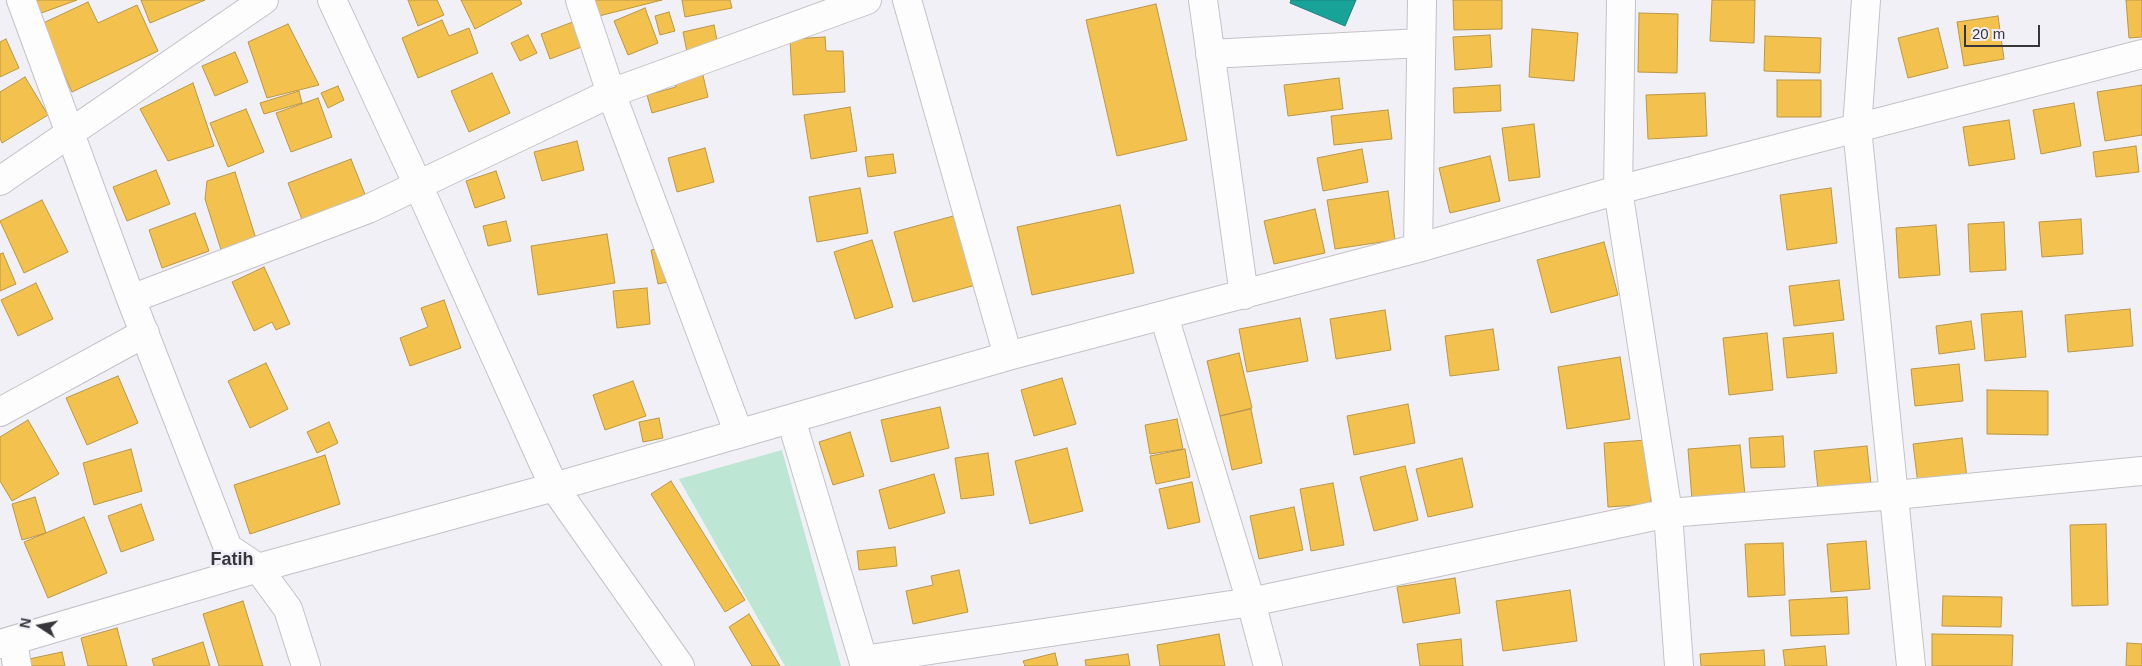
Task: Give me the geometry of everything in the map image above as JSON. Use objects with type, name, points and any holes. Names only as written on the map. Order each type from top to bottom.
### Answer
[{"type":"street","points":[[21,0],[131,300],[228,548],[258,568],[288,609],[306,666]]},
{"type":"street","points":[[0,181],[264,0]]},
{"type":"street","points":[[332,0],[418,185],[554,487],[680,666]]},
{"type":"street","points":[[580,0],[611,92],[740,434]]},
{"type":"street","points":[[131,300],[368,209],[611,92],[867,0]]},
{"type":"street","points":[[907,0],[1008,356]]},
{"type":"street","points":[[1203,0],[1244,295]]},
{"type":"street","points":[[1418,248],[1422,0]]},
{"type":"street","points":[[1621,0],[1618,190],[1668,513],[1678,666]]},
{"type":"street","points":[[1866,0],[1857,128],[1912,666]]},
{"type":"street","points":[[1210,54],[1422,43]]},
{"type":"street","points":[[10,650],[258,568],[554,487],[1008,356],[1418,248],[1618,190],[2142,54]]},
{"type":"street","points":[[1164,316],[1251,602],[1268,666]]},
{"type":"street","points":[[0,412],[145,332]]},
{"type":"street","points":[[791,419],[864,663],[1251,602],[1668,513],[1895,495],[2142,471]]},
{"type":"green space","points":[[782,450],[841,666],[785,666],[679,479]]},
{"type":"building: Homes","points":[[31,0],[77,0],[36,15]]},
{"type":"building: Homes","points":[[141,0],[205,0],[150,23]]},
{"type":"building: Homes","points":[[408,0],[437,0],[444,15],[418,26]]},
{"type":"building: Homes","points":[[461,0],[520,0],[522,4],[475,29]]},
{"type":"building: Homes","points":[[595,0],[662,0],[599,16]]},
{"type":"building: Homes","points":[[682,0],[730,0],[732,8],[685,17]]},
{"type":"building: Homes","points":[[1453,0],[1502,0],[1502,29],[1454,30]]},
{"type":"building: Homes","points":[[1712,0],[1755,0],[1754,43],[1710,41]]},
{"type":"building: Homes","points":[[2126,0],[2142,0],[2142,37],[2129,38]]},
{"type":"building: Homes","points":[[88,2],[98,23],[137,5],[158,51],[72,92],[41,24]]},
{"type":"building: Homes","points":[[1156,4],[1187,140],[1117,156],[1086,20]]},
{"type":"building: Homes","points":[[645,8],[658,43],[628,55],[614,21]]},
{"type":"building: Homes","points":[[669,12],[675,31],[660,35],[655,16]]},
{"type":"building: Homes","points":[[1639,13],[1678,14],[1677,73],[1638,72]]},
{"type":"building: Homes","points":[[1998,16],[2004,59],[1964,66],[1957,22]]},
{"type":"building: Homes","points":[[442,20],[449,36],[469,28],[478,53],[418,78],[402,38]]},
{"type":"building: Homes","points":[[578,20],[587,45],[550,59],[541,34]]},
{"type":"building: Homes","points":[[288,24],[319,85],[267,98],[248,42]]},
{"type":"building: Homes","points":[[714,25],[718,45],[687,52],[683,32]]},
{"type":"building: Homes","points":[[1938,28],[1948,68],[1908,78],[1898,38]]},
{"type":"building: Homes","points":[[1532,29],[1578,33],[1574,81],[1529,77]]},
{"type":"building: Homes","points":[[528,35],[537,53],[520,61],[511,43]]},
{"type":"building: Homes","points":[[1490,35],[1492,67],[1455,70],[1453,37]]},
{"type":"building: Homes","points":[[1765,36],[1821,38],[1820,73],[1764,71]]},
{"type":"building: Homes","points":[[825,37],[826,51],[843,51],[845,92],[793,95],[790,39]]},
{"type":"building: Homes","points":[[6,39],[19,68],[0,77],[0,42]]},
{"type":"building: Homes","points":[[235,52],[248,82],[215,96],[202,66]]},
{"type":"building: Homes","points":[[702,71],[708,97],[652,113],[647,95],[676,87],[674,79]]},
{"type":"building: Homes","points":[[492,73],[510,113],[469,132],[451,91]]},
{"type":"building: Homes","points":[[25,77],[48,115],[2,143],[0,138],[0,92]]},
{"type":"building: Homes","points":[[1339,78],[1343,109],[1288,116],[1284,85]]},
{"type":"building: Homes","points":[[1777,80],[1821,80],[1821,117],[1777,117]]},
{"type":"building: Homes","points":[[193,83],[214,146],[168,161],[140,109]]},
{"type":"building: Homes","points":[[1500,85],[1501,111],[1454,113],[1453,88]]},
{"type":"building: Homes","points":[[2142,85],[2142,135],[2105,141],[2097,92]]},
{"type":"building: Homes","points":[[338,86],[344,100],[328,108],[321,93]]},
{"type":"building: Homes","points":[[299,91],[302,103],[264,114],[260,103]]},
{"type":"building: Homes","points":[[1705,93],[1707,136],[1648,139],[1646,95]]},
{"type":"building: Homes","points":[[318,98],[332,137],[291,152],[276,113]]},
{"type":"building: Homes","points":[[2074,103],[2081,146],[2041,154],[2033,110]]},
{"type":"building: Homes","points":[[850,107],[857,151],[811,159],[804,115]]},
{"type":"building: Homes","points":[[246,109],[264,152],[228,167],[210,123]]},
{"type":"building: Homes","points":[[1388,110],[1392,139],[1334,145],[1331,116]]},
{"type":"building: Homes","points":[[2009,120],[2015,159],[1969,166],[1963,127]]},
{"type":"building: Homes","points":[[1534,124],[1540,177],[1509,181],[1502,128]]},
{"type":"building: Homes","points":[[577,141],[584,170],[542,181],[534,152]]},
{"type":"building: Homes","points":[[2136,146],[2139,172],[2096,177],[2093,152]]},
{"type":"building: Homes","points":[[705,148],[714,182],[677,192],[668,158]]},
{"type":"building: Homes","points":[[1362,149],[1368,182],[1323,191],[1317,158]]},
{"type":"building: Homes","points":[[893,154],[896,173],[868,177],[865,157]]},
{"type":"building: Homes","points":[[1490,156],[1500,201],[1450,213],[1439,168]]},
{"type":"building: Homes","points":[[351,159],[366,197],[303,222],[288,183]]},
{"type":"building: Homes","points":[[156,170],[170,204],[127,221],[113,187]]},
{"type":"building: Homes","points":[[496,171],[505,198],[475,208],[466,181]]},
{"type":"building: Homes","points":[[235,172],[257,242],[222,253],[205,199],[207,181]]},
{"type":"building: Homes","points":[[860,188],[868,233],[817,242],[809,197]]},
{"type":"building: Homes","points":[[1831,188],[1837,243],[1787,250],[1780,195]]},
{"type":"building: Homes","points":[[1388,191],[1395,240],[1335,249],[1327,200]]},
{"type":"building: Homes","points":[[42,200],[68,252],[24,273],[0,221]]},
{"type":"building: Homes","points":[[1120,205],[1134,273],[1032,295],[1017,227]]},
{"type":"building: Homes","points":[[1315,209],[1325,253],[1274,264],[1264,221]]},
{"type":"building: Homes","points":[[195,213],[209,251],[162,268],[149,230]]},
{"type":"building: Homes","points":[[957,215],[976,285],[913,302],[894,232]]},
{"type":"building: Homes","points":[[2081,219],[2083,254],[2042,257],[2039,222]]},
{"type":"building: Homes","points":[[506,221],[511,241],[488,246],[483,226]]},
{"type":"building: Homes","points":[[2004,222],[2006,270],[1970,272],[1968,224]]},
{"type":"building: Homes","points":[[1936,225],[1940,275],[1899,278],[1896,228]]},
{"type":"building: Homes","points":[[607,234],[615,283],[538,295],[531,246]]},
{"type":"building: Homes","points":[[872,240],[893,307],[855,319],[834,252]]},
{"type":"building: Homes","points":[[1604,242],[1618,295],[1551,313],[1537,260]]},
{"type":"building: Homes","points":[[666,247],[673,281],[658,284],[651,250]]},
{"type":"building: Homes","points":[[3,253],[16,284],[0,291],[0,254]]},
{"type":"building: Homes","points":[[264,267],[290,324],[276,330],[272,322],[254,331],[232,282]]},
{"type":"building: Homes","points":[[1839,280],[1844,320],[1794,326],[1789,286]]},
{"type":"building: Homes","points":[[36,283],[53,319],[18,336],[1,300]]},
{"type":"building: Homes","points":[[647,288],[650,324],[617,328],[613,291]]},
{"type":"building: Homes","points":[[444,300],[461,348],[410,366],[400,338],[428,327],[421,308]]},
{"type":"building: Homes","points":[[2130,309],[2133,346],[2068,352],[2065,315]]},
{"type":"building: Homes","points":[[1385,310],[1391,350],[1336,359],[1330,319]]},
{"type":"building: Homes","points":[[2022,311],[2026,357],[1985,361],[1981,314]]},
{"type":"building: Homes","points":[[1300,318],[1308,361],[1247,372],[1239,329]]},
{"type":"building: Homes","points":[[1971,321],[1975,349],[1939,354],[1936,326]]},
{"type":"building: Homes","points":[[1493,329],[1499,370],[1450,376],[1445,336]]},
{"type":"building: Homes","points":[[1767,333],[1773,390],[1729,395],[1723,338]]},
{"type":"building: Homes","points":[[1833,333],[1837,373],[1787,378],[1783,338]]},
{"type":"building: Homes","points":[[1239,353],[1252,408],[1220,416],[1207,361]]},
{"type":"building: Homes","points":[[1620,357],[1630,419],[1567,429],[1558,367]]},
{"type":"building: Homes","points":[[266,363],[288,409],[250,428],[228,381]]},
{"type":"building: Homes","points":[[1959,364],[1963,401],[1915,406],[1911,369]]},
{"type":"building: Homes","points":[[118,376],[138,423],[87,445],[66,398]]},
{"type":"building: Homes","points":[[1062,378],[1076,424],[1034,436],[1021,390]]},
{"type":"building: Homes","points":[[633,381],[646,416],[605,430],[593,395]]},
{"type":"building: Homes","points":[[1987,390],[2048,391],[2048,435],[1987,434]]},
{"type":"building: Homes","points":[[1408,404],[1415,443],[1354,455],[1347,416]]},
{"type":"building: Homes","points":[[940,407],[949,448],[891,462],[881,420]]},
{"type":"building: Homes","points":[[1251,409],[1262,463],[1232,470],[1220,416]]},
{"type":"building: Homes","points":[[659,418],[663,438],[643,442],[639,422]]},
{"type":"building: Homes","points":[[1177,419],[1183,449],[1150,454],[1145,425]]},
{"type":"building: Homes","points":[[28,420],[59,474],[12,501],[0,481],[0,437]]},
{"type":"building: Homes","points":[[329,422],[338,443],[317,453],[307,432]]},
{"type":"building: Homes","points":[[850,432],[864,476],[833,485],[819,442]]},
{"type":"building: Homes","points":[[1783,436],[1785,467],[1751,468],[1749,438]]},
{"type":"building: Homes","points":[[1962,438],[1967,478],[1918,484],[1913,444]]},
{"type":"building: Homes","points":[[1647,440],[1651,504],[1608,507],[1604,443]]},
{"type":"building: Homes","points":[[1740,445],[1745,495],[1692,500],[1688,449]]},
{"type":"building: Homes","points":[[1867,446],[1871,485],[1818,490],[1814,451]]},
{"type":"building: Homes","points":[[1067,448],[1083,511],[1030,524],[1015,461]]},
{"type":"building: Homes","points":[[131,449],[142,491],[94,505],[83,463]]},
{"type":"building: Homes","points":[[1185,449],[1190,477],[1156,484],[1150,456]]},
{"type":"building: Homes","points":[[988,453],[994,495],[961,499],[955,458]]},
{"type":"building: Homes","points":[[325,455],[340,504],[250,534],[234,485]]},
{"type":"building: Homes","points":[[1462,458],[1473,507],[1428,517],[1416,469]]},
{"type":"building: Homes","points":[[1405,466],[1418,520],[1374,531],[1360,477]]},
{"type":"building: Homes","points":[[934,474],[945,513],[889,529],[879,490]]},
{"type":"building: Homes","points":[[671,481],[745,600],[725,612],[651,494]]},
{"type":"building: Homes","points":[[1192,482],[1200,522],[1168,529],[1159,489]]},
{"type":"building: Homes","points":[[1333,483],[1344,545],[1311,551],[1300,489]]},
{"type":"building: Homes","points":[[35,497],[46,533],[22,540],[12,504]]},
{"type":"building: Homes","points":[[141,504],[154,540],[121,552],[108,516]]},
{"type":"building: Homes","points":[[1294,507],[1303,550],[1259,559],[1250,516]]},
{"type":"building: Homes","points":[[84,517],[107,573],[48,598],[24,542]]},
{"type":"building: Homes","points":[[2106,524],[2108,605],[2072,606],[2070,525]]},
{"type":"building: Homes","points":[[1866,541],[1870,589],[1831,592],[1827,544]]},
{"type":"building: Homes","points":[[1783,543],[1785,595],[1748,597],[1745,544]]},
{"type":"building: Homes","points":[[895,547],[897,566],[859,570],[857,551]]},
{"type":"building: Homes","points":[[959,570],[968,612],[913,624],[906,591],[933,585],[931,576]]},
{"type":"building: Homes","points":[[1455,578],[1460,613],[1403,623],[1397,587]]},
{"type":"building: Homes","points":[[1570,590],[1577,641],[1503,651],[1496,601]]},
{"type":"building: Homes","points":[[1943,596],[2002,597],[2001,627],[1942,626]]},
{"type":"building: Homes","points":[[1847,597],[1849,634],[1791,636],[1789,600]]},
{"type":"building: Homes","points":[[243,601],[263,666],[219,666],[203,614]]},
{"type":"building: Homes","points":[[749,614],[780,666],[752,666],[729,627]]},
{"type":"building: Homes","points":[[117,628],[127,666],[88,666],[81,638]]},
{"type":"building: Homes","points":[[1219,634],[1225,666],[1160,666],[1157,645]]},
{"type":"building: Homes","points":[[1932,634],[2013,635],[2012,666],[1932,666]]},
{"type":"building: Homes","points":[[1461,639],[1463,666],[1420,666],[1417,644]]},
{"type":"building: Homes","points":[[203,642],[210,666],[154,666],[152,659]]},
{"type":"building: Homes","points":[[2127,643],[2142,644],[2142,666],[2126,666]]},
{"type":"building: Homes","points":[[1825,646],[1827,666],[1785,666],[1783,650]]},
{"type":"building: Homes","points":[[1764,650],[1765,666],[1701,666],[1700,654]]},
{"type":"building: Homes","points":[[62,652],[65,666],[30,666],[29,659]]},
{"type":"building: Homes","points":[[1055,653],[1058,666],[1025,666],[1023,661]]},
{"type":"building: Homes","points":[[1128,654],[1130,666],[1086,666],[1085,660]]},
{"type":"building: Public","points":[[1291,0],[1356,0],[1345,26],[1290,3]]},
{"type":"district","name":"Fatih","points":[[232,560]]}]
